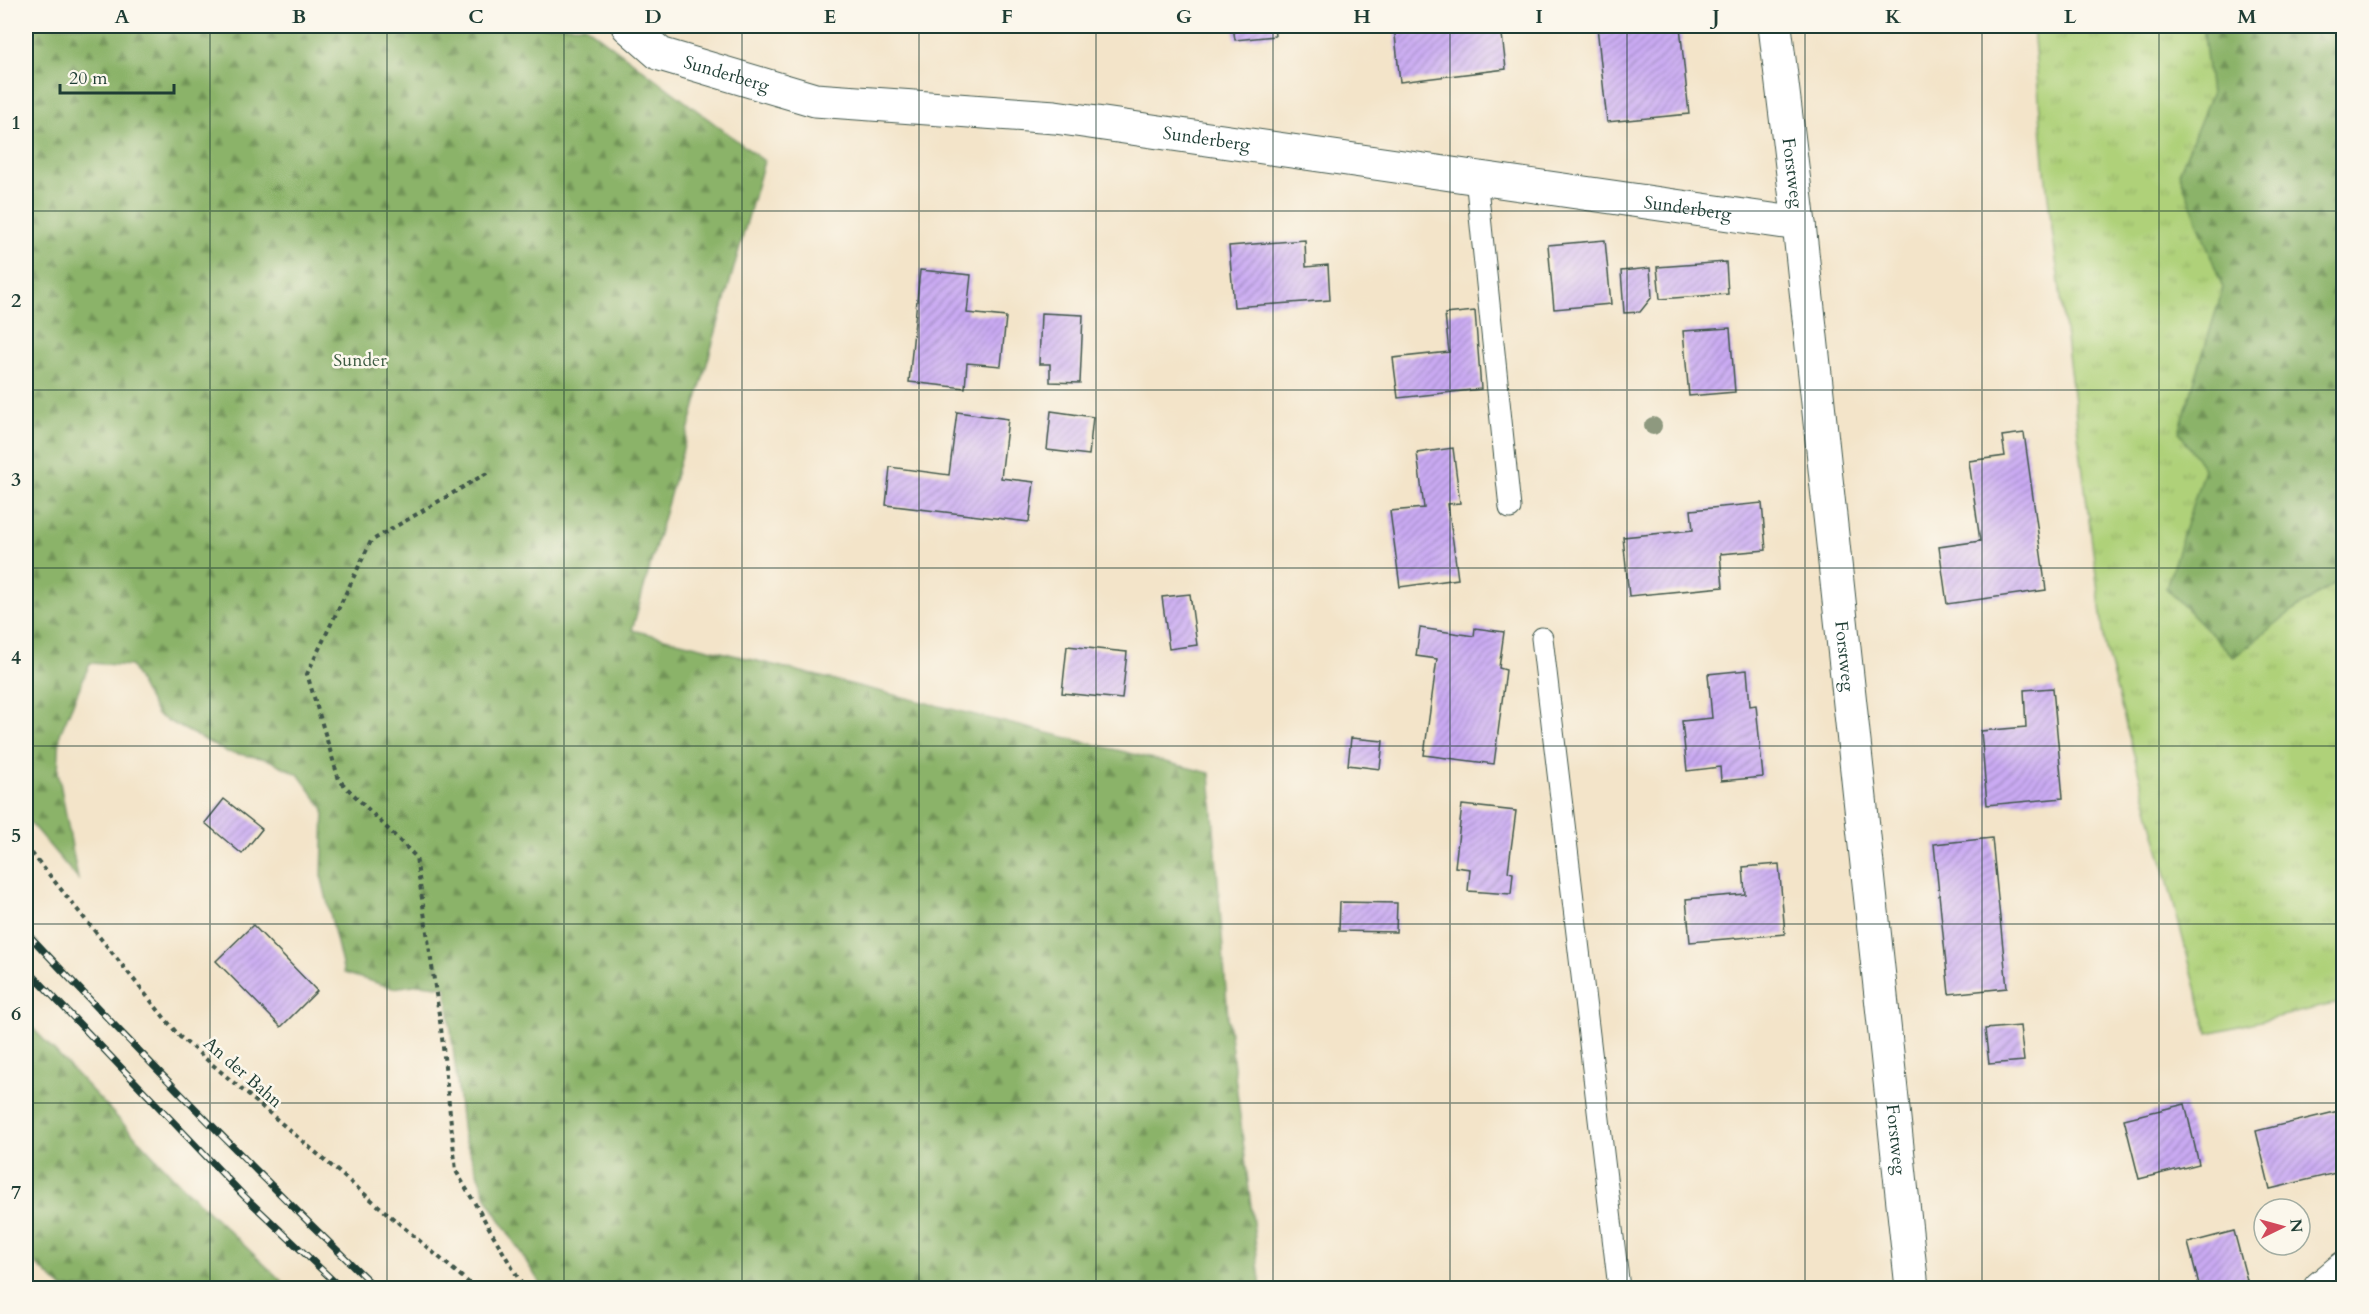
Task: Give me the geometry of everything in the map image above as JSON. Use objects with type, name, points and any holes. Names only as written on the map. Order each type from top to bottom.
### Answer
[{"type":"street","name":"Sunderberg","points":[[628,26],[660,54],[815,100],[1055,117],[1799,224]]},
{"type":"street","name":"Forstweg","points":[[1775,26],[1799,224],[1912,1288]]},
{"type":"street","points":[[2320,1288],[2343,1268]]},
{"type":"lane","points":[[1476,177],[1510,508]]},
{"type":"lane","points":[[1542,638],[1619,1288]]},
{"type":"path","points":[[487,473],[371,541],[307,674],[339,780],[416,857],[441,1028],[456,1171],[524,1288]]},
{"type":"path","name":"An der Bahn","points":[[26,846],[180,1036],[475,1288]]},
{"type":"green space","name":"Sunder","points":[[26,26],[585,26],[764,161],[632,630],[1210,773],[1228,1018],[1261,1288],[543,1288],[487,1199],[463,1134],[446,987],[421,984],[393,988],[344,973],[322,879],[324,809],[298,774],[267,759],[227,752],[157,715],[131,666],[90,663],[60,734],[58,772],[78,879],[26,818]]},
{"type":"green space","points":[[2033,26],[2343,26],[2343,1002],[2208,1033],[2105,646],[2045,173]]},
{"type":"green space","points":[[2203,26],[2344,26],[2343,578],[2288,614],[2234,657],[2166,588],[2204,469],[2179,432],[2223,288],[2179,173],[2211,95]]},
{"type":"green space","points":[[26,1021],[185,1189],[289,1288],[62,1288],[26,1255]]},
{"type":"building","points":[[1233,26],[1274,26],[1275,36],[1235,40]]},
{"type":"building","points":[[1394,26],[1501,26],[1506,69],[1400,82]]},
{"type":"building","points":[[1597,26],[1680,26],[1689,114],[1607,122]]},
{"type":"building","points":[[1305,240],[1306,267],[1328,265],[1330,300],[1234,307],[1229,246]]},
{"type":"building","points":[[1605,240],[1611,304],[1554,309],[1548,245]]},
{"type":"building","points":[[1726,262],[1728,294],[1660,299],[1657,267]]},
{"type":"building","points":[[1650,268],[1652,297],[1640,312],[1624,313],[1621,271]]},
{"type":"building","points":[[920,270],[971,275],[967,313],[1006,317],[1001,366],[967,363],[965,388],[909,382]]},
{"type":"building","points":[[1475,311],[1481,389],[1398,398],[1393,358],[1449,352],[1445,314]]},
{"type":"building","points":[[1041,313],[1083,315],[1080,383],[1050,382],[1050,364],[1039,364]]},
{"type":"building","points":[[1730,328],[1735,392],[1689,396],[1683,331]]},
{"type":"building","points":[[1051,411],[1093,417],[1089,455],[1047,450]]},
{"type":"building","points":[[957,412],[1008,419],[1001,478],[1034,482],[1029,522],[886,505],[890,467],[949,475]]},
{"type":"building","points":[[2024,433],[2046,590],[1947,604],[1939,547],[1980,541],[1969,461],[2005,456],[2002,436]]},
{"type":"building","points":[[1453,448],[1460,503],[1448,504],[1458,579],[1400,587],[1390,511],[1424,508],[1417,453]]},
{"type":"building","points":[[1762,503],[1766,550],[1720,554],[1723,587],[1629,596],[1623,537],[1693,530],[1691,510]]},
{"type":"building","points":[[1190,594],[1197,645],[1169,649],[1162,597]]},
{"type":"building","points":[[1420,628],[1474,636],[1475,628],[1504,632],[1499,668],[1506,670],[1494,764],[1424,755],[1437,659],[1416,656]]},
{"type":"building","points":[[1067,646],[1127,652],[1122,699],[1062,693]]},
{"type":"building","points":[[1747,670],[1750,706],[1756,705],[1763,777],[1721,781],[1720,767],[1687,771],[1682,721],[1712,718],[1708,674]]},
{"type":"building","points":[[2053,688],[2063,798],[1987,805],[1981,731],[2026,727],[2024,690]]},
{"type":"building","points":[[1351,738],[1383,741],[1380,769],[1348,765]]},
{"type":"building","points":[[224,799],[262,829],[242,854],[205,823]]},
{"type":"building","points":[[1462,805],[1516,811],[1508,872],[1513,873],[1511,894],[1468,891],[1470,869],[1455,867]]},
{"type":"building","points":[[1992,838],[2007,988],[1949,994],[1934,844]]},
{"type":"building","points":[[1779,864],[1785,934],[1690,942],[1686,899],[1745,894],[1743,867]]},
{"type":"building","points":[[1340,902],[1397,903],[1396,932],[1339,931]]},
{"type":"building","points":[[253,925],[317,991],[281,1027],[216,961]]},
{"type":"building","points":[[2020,1026],[2024,1061],[1989,1064],[1985,1029]]},
{"type":"building","points":[[2185,1104],[2199,1164],[2139,1179],[2124,1119]]},
{"type":"building","points":[[2343,1110],[2344,1171],[2270,1189],[2256,1131]]},
{"type":"building","points":[[2234,1231],[2247,1280],[2213,1288],[2200,1288],[2188,1243]]},
{"type":"railway","points":[[26,932],[199,1112],[376,1288]]},
{"type":"railway","points":[[26,968],[244,1196],[341,1288]]}]
